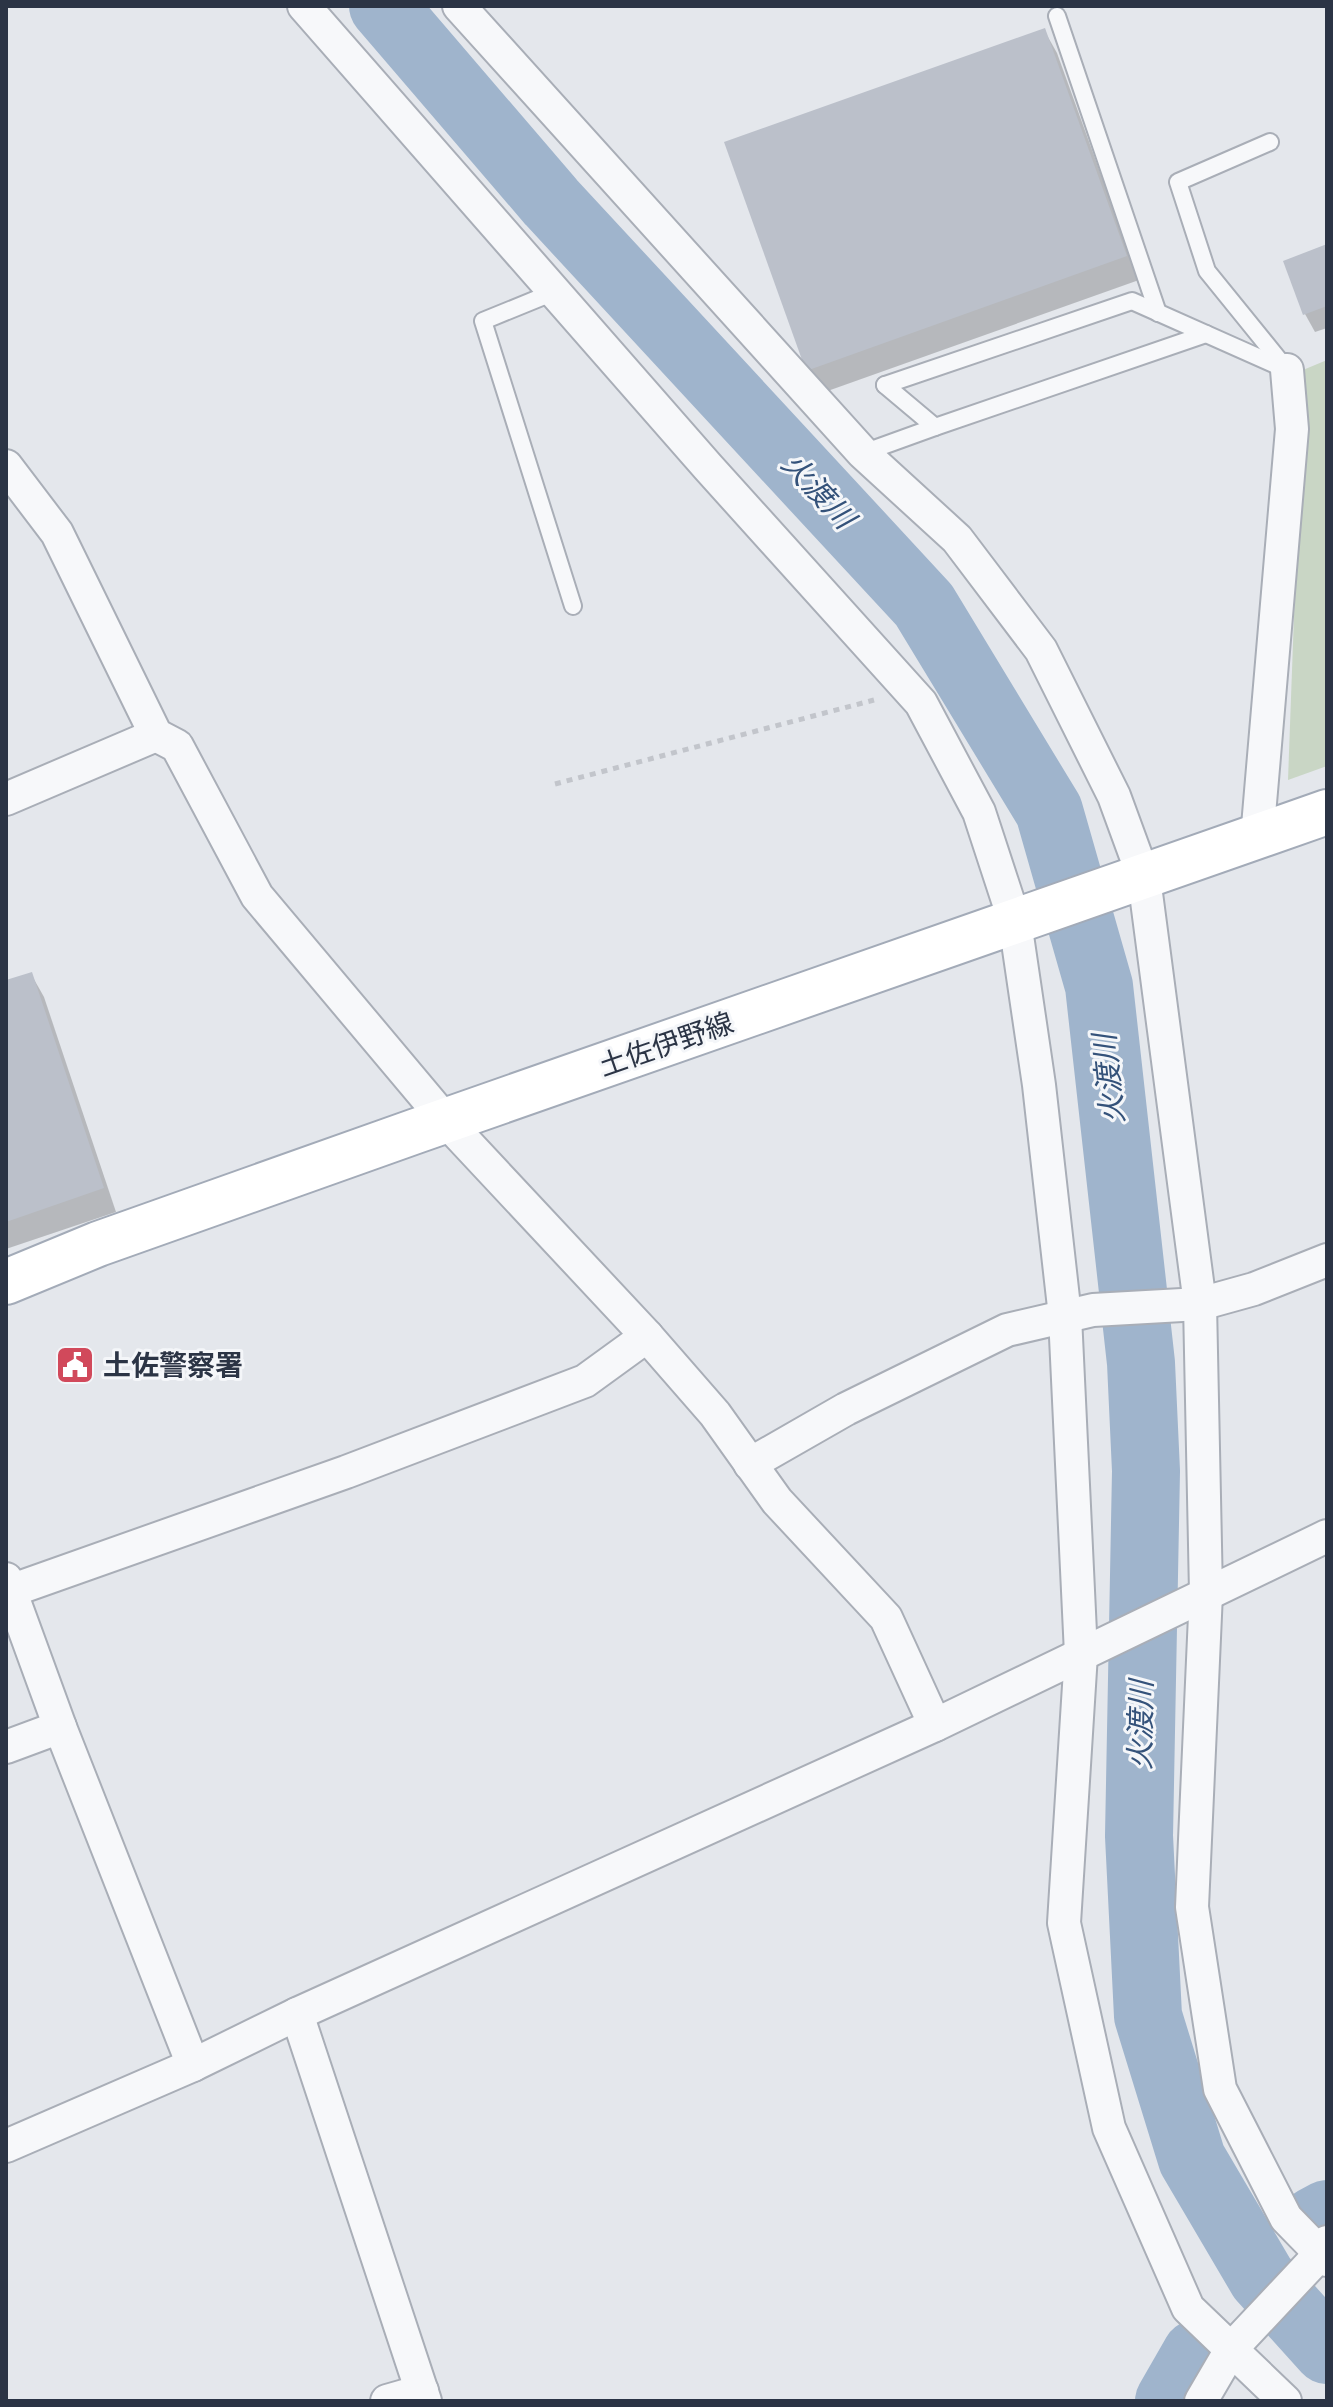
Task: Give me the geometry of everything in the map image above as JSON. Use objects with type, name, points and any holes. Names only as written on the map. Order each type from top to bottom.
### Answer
[{"type":"main road","name":"土佐伊野線","points":[[6,1282],[98,1244],[1327,812]]},
{"type":"street","points":[[304,6],[921,703],[979,812],[1021,920],[1039,1085],[1079,1313],[1093,1648],[1064,1923],[1109,2128],[1188,2308],[1238,2342],[1285,2401]]},
{"type":"street","points":[[459,6],[863,453],[957,539],[1041,650],[1114,796],[1133,881],[1190,1305],[1200,1596],[1192,1907],[1220,2089],[1286,2218],[1321,2254],[1238,2342],[1201,2401]]},
{"type":"street","points":[[1257,838],[1292,429],[1287,370]]},
{"type":"street","points":[[6,466],[57,533],[156,735],[177,746],[257,896],[446,1121],[647,1336],[715,1414],[777,1501],[886,1618],[935,1725]]},
{"type":"street","points":[[6,799],[156,735]]},
{"type":"street","points":[[750,1464],[846,1409],[1007,1330],[1079,1313],[1190,1305],[1254,1289],[1327,1260]]},
{"type":"street","points":[[193,2065],[60,1727],[8,1585],[346,1472],[585,1381],[647,1336]]},
{"type":"street","points":[[6,2146],[193,2065],[297,2014],[935,1725],[1327,1536]]},
{"type":"street","points":[[6,1747],[60,1727]]},
{"type":"street","points":[[297,2014],[423,2396],[387,2401]]},
{"type":"lane","points":[[1057,16],[1158,313]]},
{"type":"lane","points":[[1270,142],[1178,182],[1207,271],[1287,370]]},
{"type":"lane","points":[[554,292],[483,321],[573,606]]},
{"type":"lane","points":[[935,427],[885,385],[1132,301],[1287,370]]},
{"type":"lane","points":[[863,453],[1206,334]]},
{"type":"path","points":[[555,784],[909,691]]},
{"type":"green space","points":[[1327,360],[1327,766],[1288,780],[1303,370]]},
{"type":"building","points":[[1045,28],[1127,256],[806,371],[724,142]]},
{"type":"building","points":[[1327,244],[1327,306],[1303,315],[1283,261]]},
{"type":"building","points":[[32,972],[104,1188],[6,1222],[6,980]]},
{"type":"waterway","name":"火渡川","points":[[383,6],[551,202],[924,605],[1049,811],[1099,986],[1141,1363],[1146,1471],[1139,1836],[1148,2016],[1192,2159],[1262,2278],[1327,2350]]},
{"type":"waterway","points":[[1314,2221],[1327,2214]]},
{"type":"waterway","points":[[1169,2401],[1196,2354]]},
{"type":"place","name":"土佐警察署","points":[[75,1365]]}]
